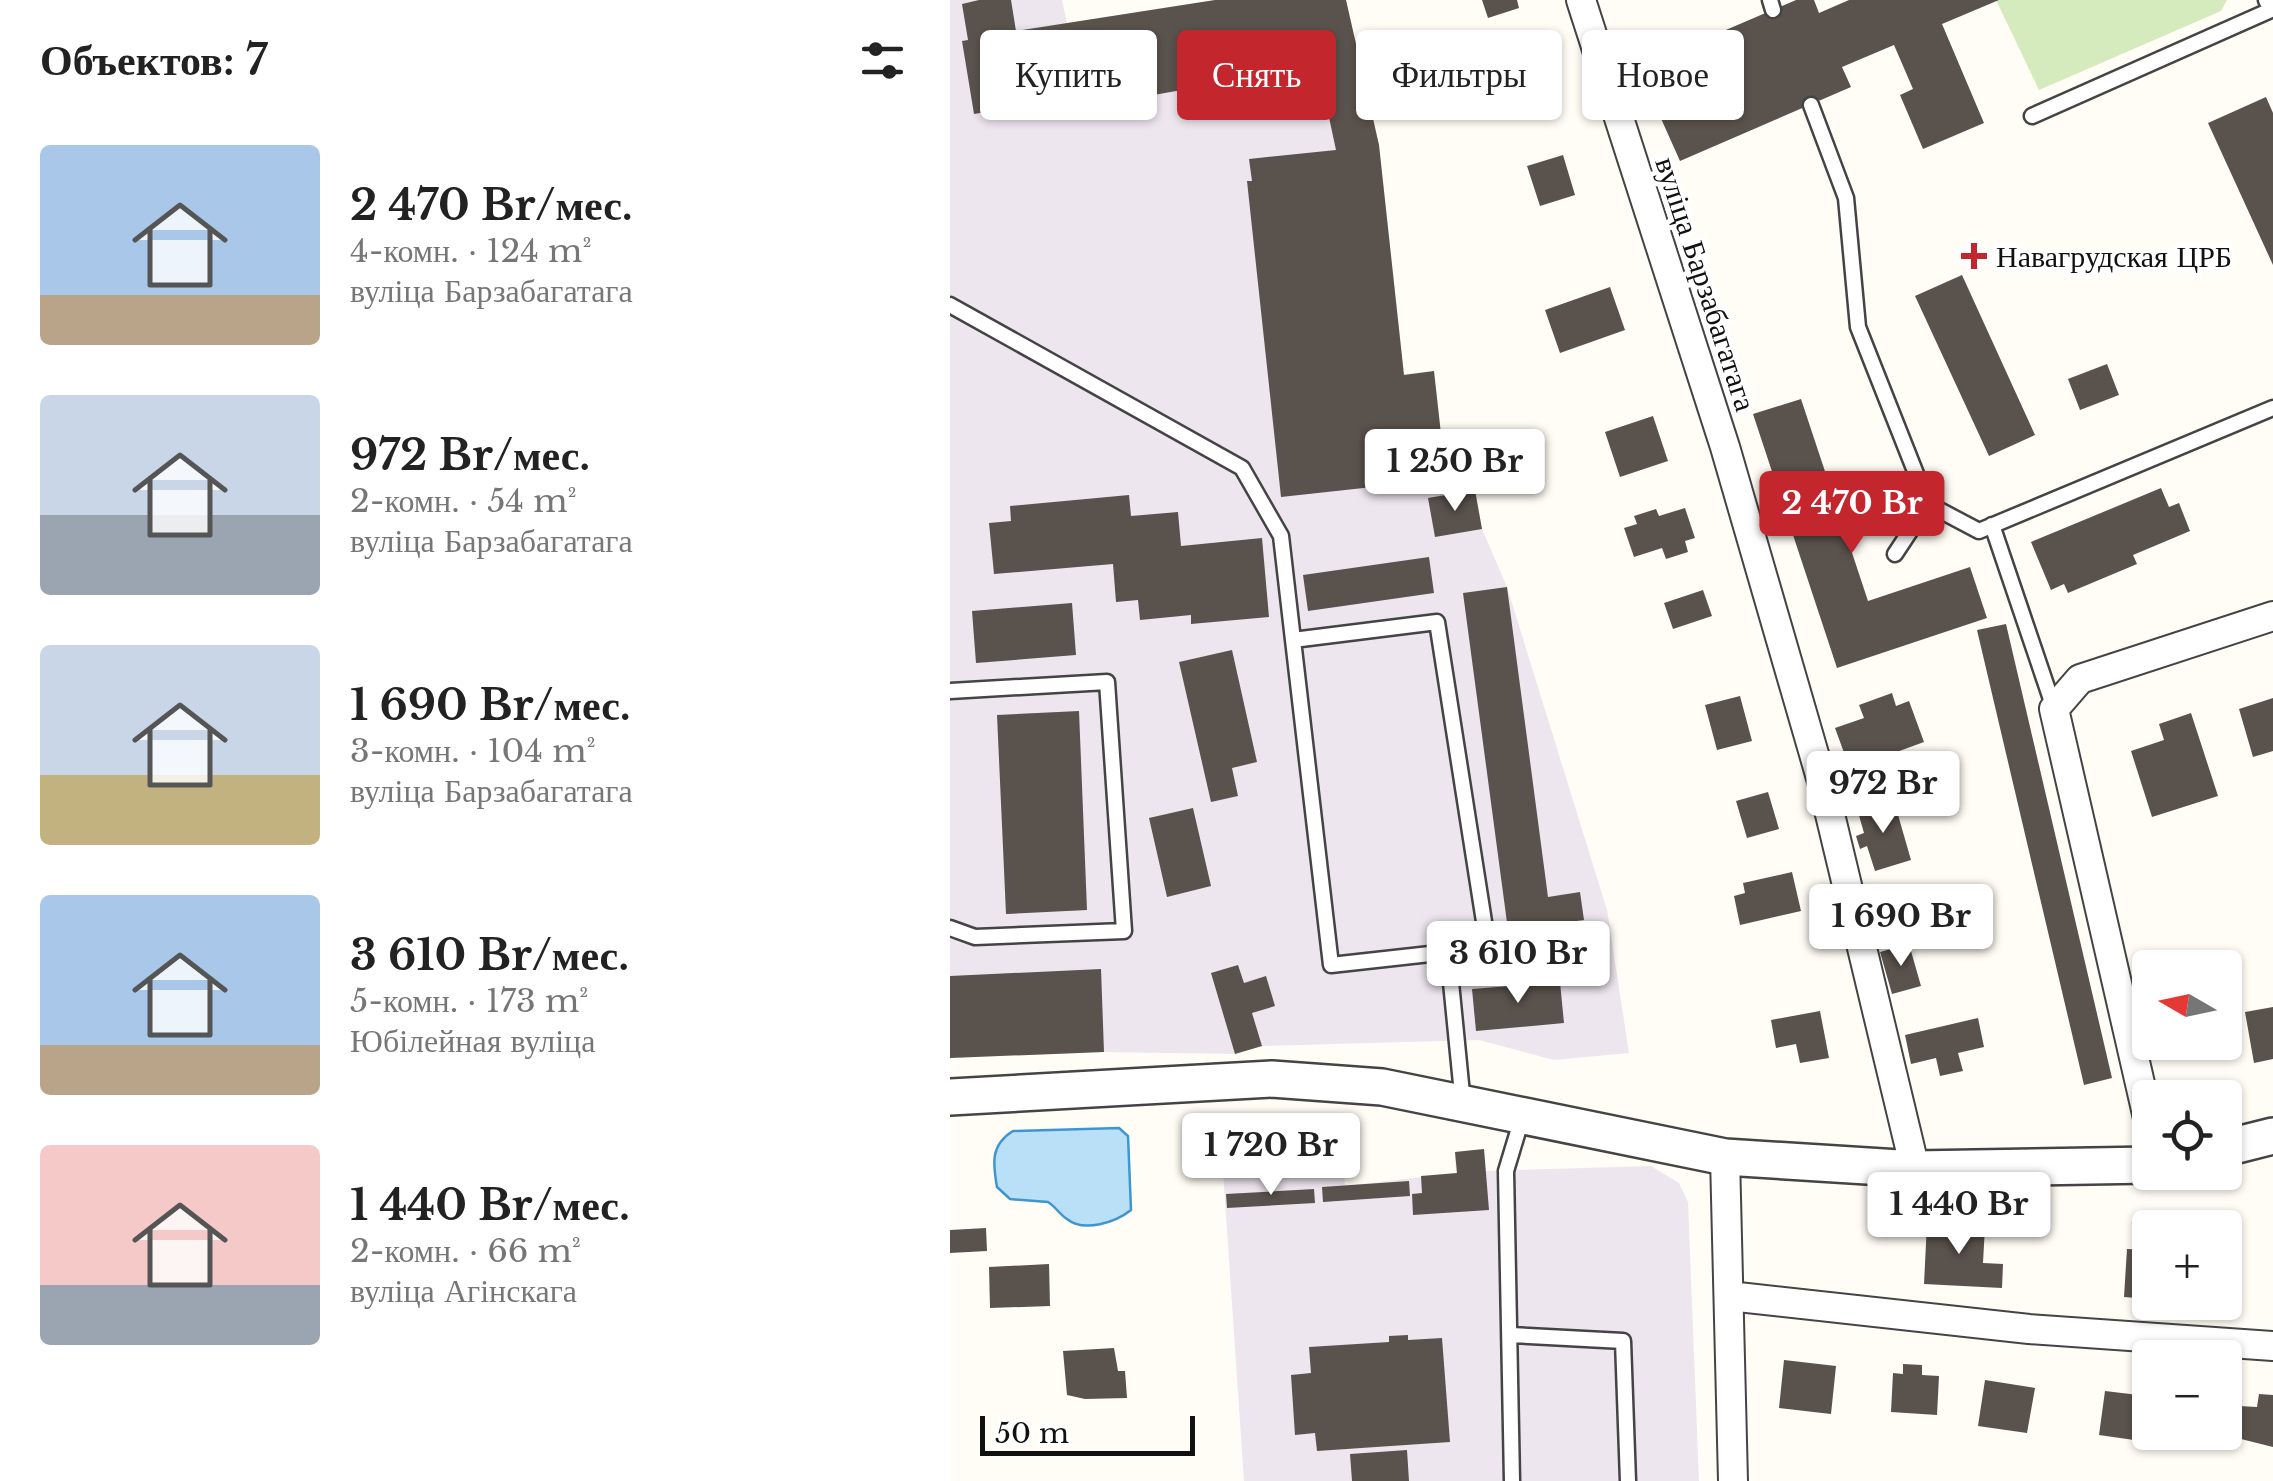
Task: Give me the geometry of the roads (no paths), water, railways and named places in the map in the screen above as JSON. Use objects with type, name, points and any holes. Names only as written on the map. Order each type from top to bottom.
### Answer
[{"type":"street","name":"вуліца Барзабагатага","points":[[1581,0],[1724,447],[1823,785],[1915,1169]]},
{"type":"street","points":[[2139,1080],[2054,709],[2080,679],[2273,616]]},
{"type":"street","points":[[950,1097],[1272,1078],[1382,1087],[1725,1157],[1915,1169],[2132,1165]]},
{"type":"street","points":[[2242,1144],[2273,1136]]},
{"type":"street","points":[[1725,1157],[1733,1481]]},
{"type":"street","points":[[1729,1296],[2028,1328],[2273,1346]]},
{"type":"lane","points":[[2032,116],[2270,8]]},
{"type":"lane","points":[[1812,105],[1846,198],[1858,327],[1928,504],[1979,531],[2273,408]]},
{"type":"lane","points":[[950,305],[1242,468],[1281,536],[1293,640],[1331,964],[1488,948],[1436,622],[1293,640]]},
{"type":"lane","points":[[1895,554],[1928,504]]},
{"type":"lane","points":[[1992,525],[2054,709]]},
{"type":"lane","points":[[950,691],[1106,682],[1124,931],[975,936],[950,928]]},
{"type":"lane","points":[[1448,952],[1463,1105]]},
{"type":"lane","points":[[1512,1481],[1506,1172],[1522,1118]]},
{"type":"lane","points":[[1511,1335],[1623,1341],[1628,1481]]},
{"type":"water","points":[[1119,1128],[1128,1136],[1131,1210],[1117,1218],[1100,1224],[1074,1223],[1048,1202],[1010,1199],[997,1187],[997,1149],[1013,1131]]},
{"type":"place","name":"Навагрудская ЦРБ","points":[[1974,256]]}]
